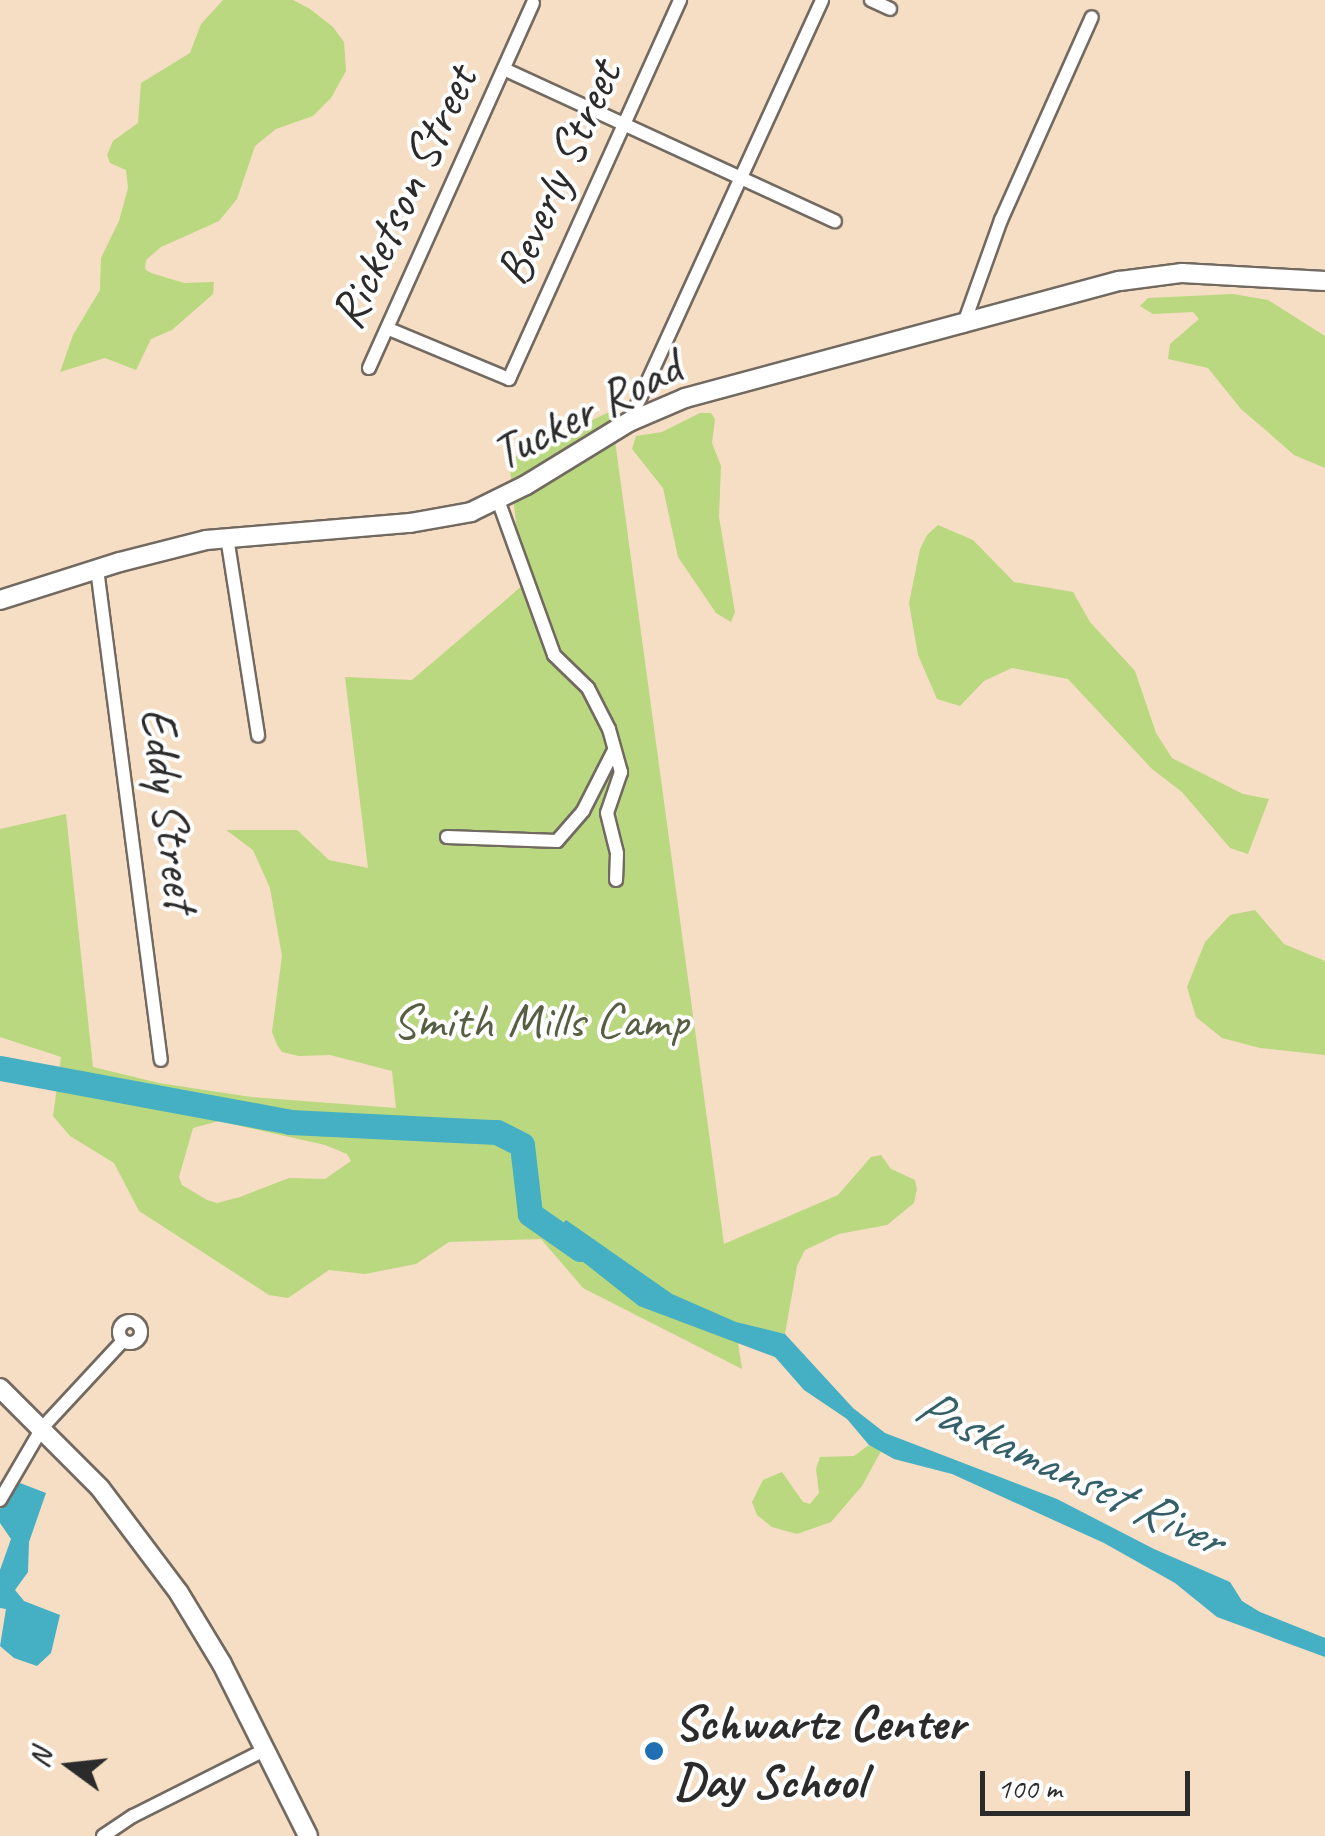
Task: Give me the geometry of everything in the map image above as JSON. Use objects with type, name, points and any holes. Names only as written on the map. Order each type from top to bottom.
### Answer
[{"type":"main road","name":"Tucker Road","points":[[0,600],[97,569],[227,538],[430,521],[472,512],[630,422],[728,386],[1120,281],[1164,274],[1325,281]]},
{"type":"main road","points":[[0,1388],[100,1488],[178,1592],[266,1749],[308,1836]]},
{"type":"street","name":"Beverly Street","points":[[390,329],[509,378],[680,0]]},
{"type":"street","points":[[630,422],[822,0]]},
{"type":"street","points":[[871,0],[890,10]]},
{"type":"street","name":"Ricketson Street","points":[[369,368],[506,70],[532,3]]},
{"type":"street","points":[[963,326],[1001,220],[1092,17]]},
{"type":"street","points":[[506,70],[835,221]]},
{"type":"street","points":[[498,500],[554,655],[588,688],[609,729],[621,772],[607,813],[617,853],[616,880]]},
{"type":"street","points":[[227,538],[258,736]]},
{"type":"street","name":"Eddy Street","points":[[97,569],[160,1060]]},
{"type":"street","points":[[447,837],[557,842],[583,812],[614,752]]},
{"type":"street","points":[[0,1500],[42,1428],[121,1343]]},
{"type":"street","points":[[103,1836],[133,1816],[266,1749]]},
{"type":"green space","points":[[223,0],[293,0],[310,9],[333,27],[344,42],[346,71],[331,98],[313,116],[276,129],[255,146],[237,199],[219,221],[161,247],[146,260],[145,269],[151,273],[184,283],[214,282],[213,294],[172,330],[151,339],[136,370],[105,358],[60,372],[73,335],[100,290],[101,258],[119,221],[128,188],[126,170],[110,163],[107,155],[113,141],[138,123],[141,83],[190,53],[201,24]]},
{"type":"green space","points":[[1233,294],[1268,300],[1325,336],[1325,468],[1294,455],[1241,409],[1208,368],[1168,359],[1170,344],[1199,319],[1193,312],[1153,314],[1140,306],[1148,298]]},
{"type":"green space","name":"Smith Mills Camp","points":[[611,411],[724,1244],[838,1195],[871,1157],[881,1155],[891,1169],[915,1180],[914,1203],[887,1225],[839,1234],[805,1250],[797,1266],[785,1334],[735,1322],[742,1369],[583,1288],[541,1239],[449,1242],[416,1264],[365,1274],[329,1270],[288,1298],[269,1295],[139,1211],[114,1163],[70,1136],[53,1116],[61,1057],[0,1037],[0,829],[66,814],[93,1067],[159,1083],[251,1097],[396,1108],[392,1071],[330,1055],[299,1056],[282,1052],[277,1045],[272,1032],[282,956],[270,888],[253,850],[226,830],[297,830],[329,860],[368,868],[345,677],[412,680],[523,585],[509,460]],"holes":[[[219,1121],[325,1145],[347,1154],[351,1161],[325,1179],[289,1178],[217,1203],[182,1185],[179,1177],[193,1128]]]},
{"type":"green space","points":[[700,413],[711,413],[715,419],[712,443],[721,466],[719,517],[735,612],[731,622],[716,613],[678,557],[663,488],[632,449],[636,436],[662,432]]},
{"type":"green space","points":[[938,525],[973,540],[1014,582],[1073,592],[1090,622],[1135,671],[1156,733],[1172,758],[1243,794],[1269,799],[1248,854],[1230,848],[1182,792],[1152,769],[1068,679],[1012,668],[984,681],[960,706],[937,699],[918,655],[909,603],[920,549]]},
{"type":"green space","points":[[1255,910],[1284,944],[1325,961],[1325,1055],[1260,1048],[1222,1038],[1196,1017],[1187,987],[1205,942],[1230,915]]},
{"type":"green space","points":[[869,1445],[881,1451],[862,1486],[831,1522],[797,1534],[772,1527],[757,1515],[752,1502],[763,1480],[782,1472],[803,1502],[810,1504],[819,1493],[816,1469],[820,1457],[854,1456]]},
{"type":"water","points":[[566,1220],[672,1294],[736,1322],[785,1334],[853,1408],[885,1433],[1057,1499],[1154,1549],[1230,1582],[1242,1601],[1260,1612],[1325,1638],[1325,1657],[1217,1617],[1175,1583],[1104,1543],[952,1474],[894,1459],[869,1445],[847,1419],[804,1390],[775,1357],[639,1306],[568,1250],[547,1240]]},
{"type":"water","points":[[20,1483],[46,1493],[29,1542],[28,1572],[15,1590],[24,1601],[60,1615],[51,1653],[37,1666],[14,1658],[0,1646],[6,1609],[0,1608],[0,1570],[11,1539],[0,1523],[0,1509],[9,1490]]},
{"type":"waterway","name":"Paskamanset River","points":[[0,1068],[290,1122],[497,1132],[522,1145],[530,1214],[580,1249]]},
{"type":"place","name":"Schwartz Center Day School","points":[[654,1751]]}]
